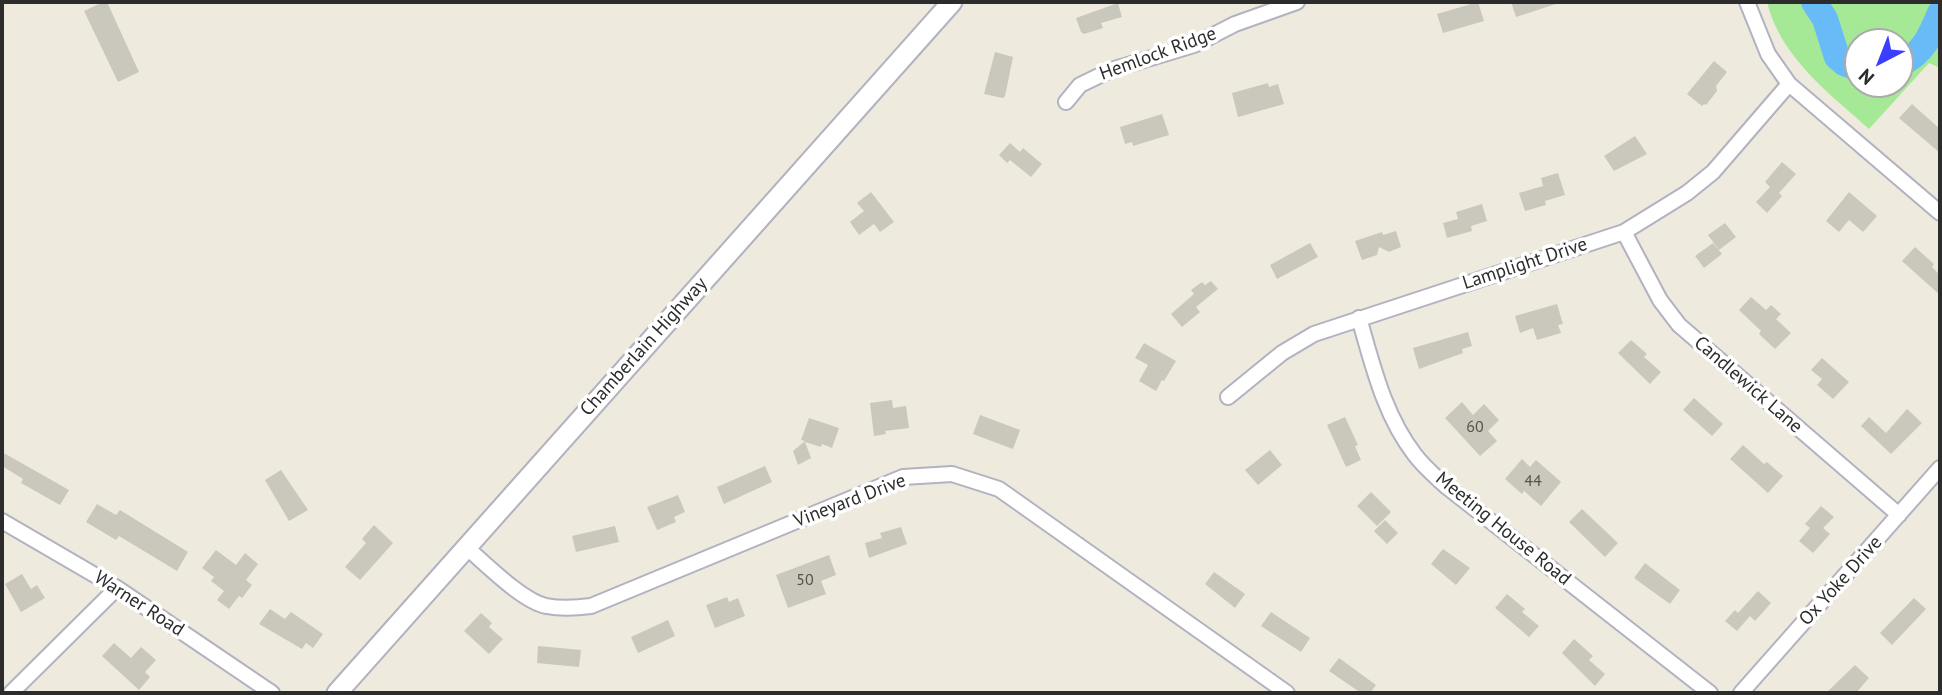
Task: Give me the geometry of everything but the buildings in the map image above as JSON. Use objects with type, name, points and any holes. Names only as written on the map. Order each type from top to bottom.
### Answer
[{"type":"main road","name":"Chamberlain Highway","points":[[337,693],[953,2]]},
{"type":"street","name":"Hemlock Ridge","points":[[1066,102],[1080,85],[1111,70],[1194,45],[1235,24],[1297,2]]},
{"type":"street","points":[[1747,2],[1768,54],[1789,84],[1940,213]]},
{"type":"street","name":"Lamplight Drive","points":[[1228,397],[1283,353],[1314,334],[1624,232],[1687,193],[1713,172],[1789,84]]},
{"type":"street","name":"Candlewick Lane","points":[[1624,232],[1660,300],[1679,325],[1899,515]]},
{"type":"street","name":"Meeting House Road","points":[[1359,318],[1382,396],[1399,431],[1417,457],[1447,487],[1710,693]]},
{"type":"street","name":"Ox Yoke Drive","points":[[1741,693],[1940,468]]},
{"type":"street","name":"Vineyard Drive","points":[[466,547],[513,588],[543,605],[569,608],[591,606],[903,477],[952,474],[999,489],[1287,693]]},
{"type":"street","name":"Warner Road","points":[[2,521],[117,588],[272,693]]},
{"type":"street","points":[[11,693],[117,588]]},
{"type":"green space","points":[[1767,2],[1940,2],[1940,68],[1929,63],[1914,80],[1914,28],[1844,28],[1844,98],[1897,98],[1869,129],[1808,73],[1773,22]]},
{"type":"waterway","points":[[1814,2],[1825,19],[1837,57],[1844,63]]},
{"type":"waterway","points":[[1914,56],[1929,36],[1940,13]]}]
